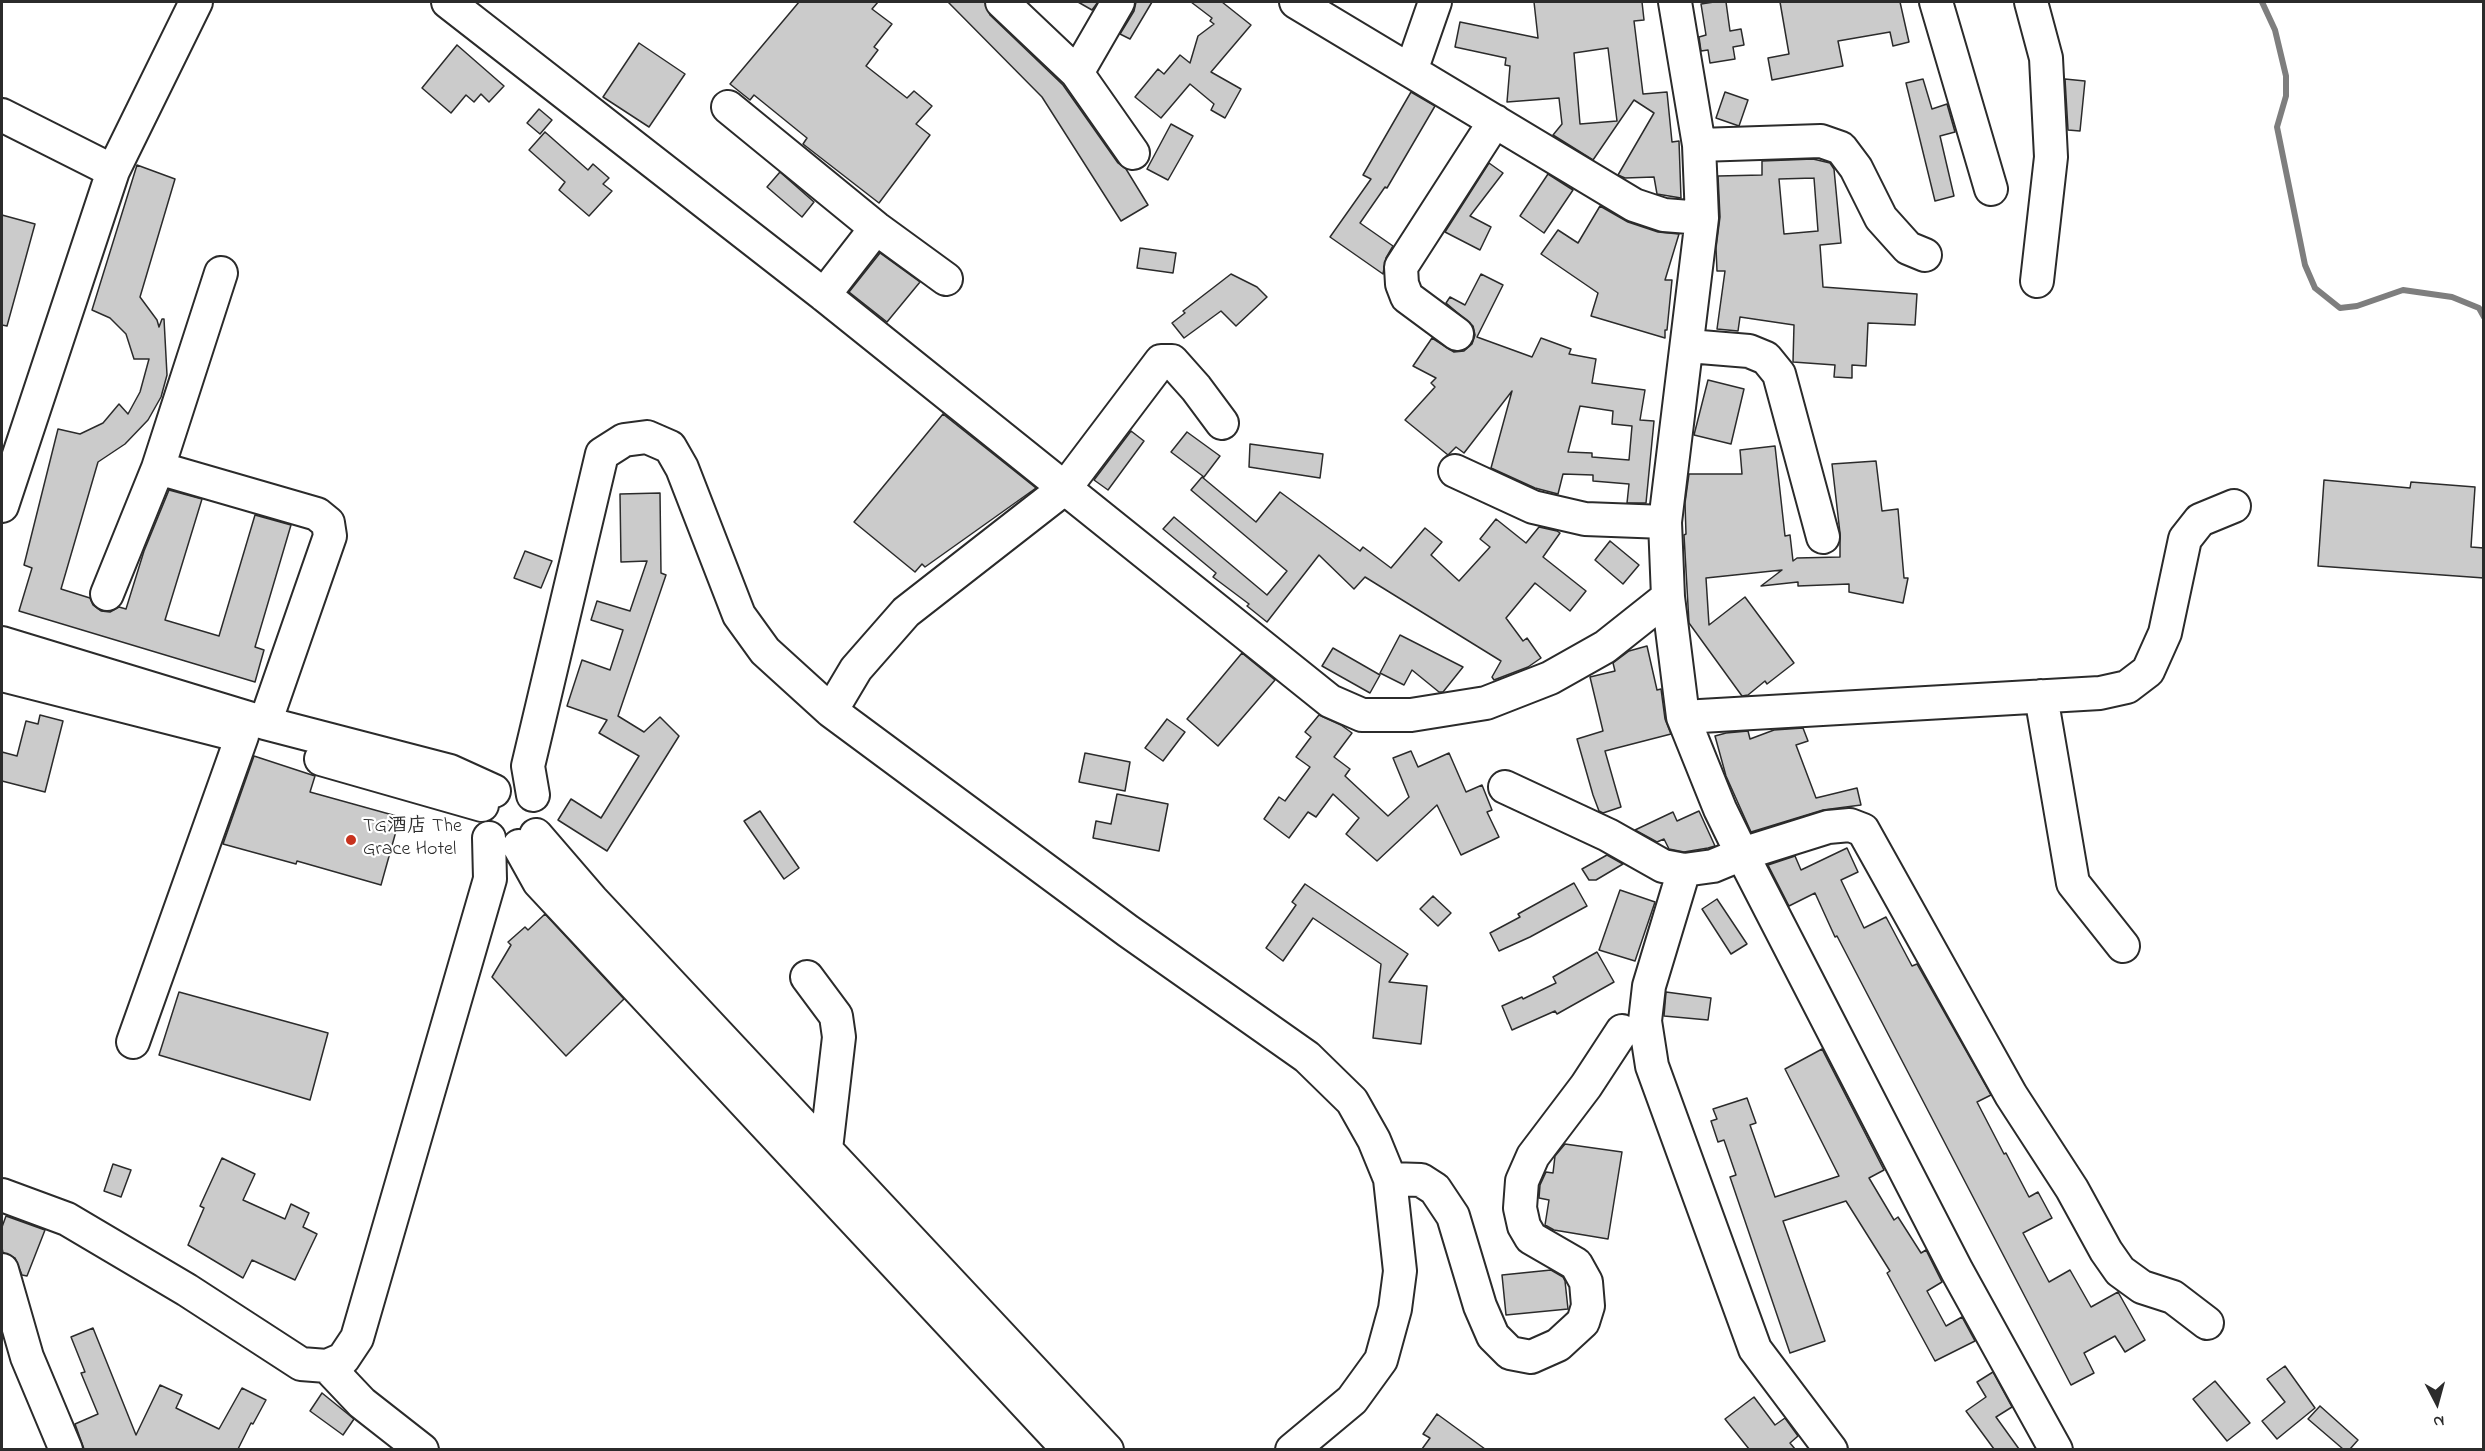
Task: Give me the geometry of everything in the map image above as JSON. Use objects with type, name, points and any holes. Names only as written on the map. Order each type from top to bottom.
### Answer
[{"type":"street","points":[[2,506],[113,171],[194,2]]},
{"type":"street","points":[[448,2],[824,295],[1330,701],[1362,715],[1411,715],[1486,703],[1550,678],[1605,647],[1668,597]]},
{"type":"street","points":[[1002,2],[1077,73],[1133,153]]},
{"type":"street","points":[[1077,73],[1118,2]]},
{"type":"street","points":[[1296,2],[1634,205],[1664,215],[1702,218]]},
{"type":"street","points":[[1411,71],[1434,2]]},
{"type":"street","points":[[1936,2],[1991,189]]},
{"type":"street","points":[[2031,2],[2046,58],[2051,157],[2037,281]]},
{"type":"street","points":[[1682,3],[1699,145],[1702,218],[1665,522],[1668,597],[1683,717],[1720,809],[1957,1271],[2056,1449]]},
{"type":"street","points":[[729,107],[876,228],[946,279]]},
{"type":"street","points":[[2,115],[113,171]]},
{"type":"street","points":[[1457,334],[1407,297],[1402,284],[1401,267],[1494,121]]},
{"type":"street","points":[[1699,145],[1821,141],[1840,148],[1856,168],[1881,218],[1908,248],[1924,255]]},
{"type":"street","points":[[824,295],[876,228]]},
{"type":"street","points":[[106,594],[158,468],[220,273]]},
{"type":"street","points":[[1688,346],[1749,351],[1766,358],[1779,374],[1823,537]]},
{"type":"street","points":[[831,711],[856,669],[906,612],[1065,488],[1161,361],[1172,361],[1222,423]]},
{"type":"street","points":[[1107,1449],[991,1346],[643,974],[538,882],[514,841],[481,823],[509,788],[602,454],[624,440],[647,437],[670,447],[682,468],[739,615],[765,651],[831,711],[1128,931],[1307,1057],[1352,1101],[1374,1140],[1390,1179],[1400,1271],[1395,1309],[1381,1360],[1352,1400],[1292,1449]]},
{"type":"street","points":[[133,1042],[330,536],[328,523],[317,514],[158,468]]},
{"type":"street","points":[[1455,471],[1533,507],[1585,519],[1665,522]]},
{"type":"street","points":[[1683,717],[2100,693],[2127,687],[2148,671],[2165,633],[2185,539],[2200,520],[2234,506]]},
{"type":"street","points":[[2,643],[253,729]]},
{"type":"street","points":[[2,675],[450,771],[509,788],[541,810],[542,818],[514,841],[490,879],[357,1338],[343,1359],[327,1366],[301,1364],[187,1290],[67,1219],[2,1195]]},
{"type":"street","points":[[2041,696],[2073,883],[2123,946]]},
{"type":"street","points":[[1505,787],[1608,835],[1663,866],[1684,870],[1713,866],[1828,827],[1850,825],[1863,830],[2011,1095],[2072,1189],[2116,1264],[2121,1271],[2142,1287],[2173,1297],[2207,1323]]},
{"type":"street","points":[[1684,870],[1649,986],[1645,1022],[1652,1066],[1755,1349],[1831,1449]]},
{"type":"street","points":[[807,977],[836,1016],[838,1037],[816,1159]]},
{"type":"street","points":[[1390,1179],[1421,1180],[1434,1189],[1454,1216],[1480,1306],[1492,1336],[1510,1353],[1531,1356],[1558,1345],[1583,1322],[1588,1306],[1586,1282],[1576,1264],[1532,1238],[1524,1226],[1520,1208],[1522,1180],[1533,1156],[1586,1086],[1622,1030]]},
{"type":"street","points":[[2,1270],[27,1357],[66,1449]]},
{"type":"street","points":[[991,1346],[1069,1449]]},
{"type":"street","points":[[327,1366],[362,1403],[422,1449]]},
{"type":"building","points":[[799,2],[878,2],[872,9],[892,24],[874,47],[878,50],[866,66],[907,98],[914,91],[932,106],[916,124],[930,135],[879,203],[803,144],[807,138],[754,95],[750,100],[730,84]]},
{"type":"building","points":[[948,2],[985,2],[990,15],[1063,85],[1118,163],[1126,169],[1148,205],[1121,221],[1042,97]]},
{"type":"building","points":[[1078,2],[1098,2],[1092,10]]},
{"type":"building","points":[[1136,2],[1152,2],[1130,39],[1120,34],[1134,11]]},
{"type":"building","points":[[1191,2],[1222,2],[1251,25],[1211,72],[1241,89],[1225,118],[1211,110],[1214,104],[1190,84],[1161,118],[1135,97],[1158,69],[1164,74],[1180,55],[1190,63],[1198,36],[1214,24],[1210,21],[1212,18]]},
{"type":"building","points":[[1534,2],[1642,2],[1644,20],[1634,21],[1643,94],[1667,92],[1672,142],[1679,141],[1681,198],[1657,194],[1654,177],[1625,178],[1618,175],[1654,113],[1634,100],[1593,160],[1553,135],[1562,124],[1559,98],[1507,102],[1510,66],[1505,65],[1506,58],[1455,47],[1460,22],[1538,38]],"holes":[[[1608,48],[1617,121],[1580,124],[1574,53]]]},
{"type":"building","points":[[1726,2],[1730,31],[1741,29],[1744,45],[1733,47],[1735,59],[1710,63],[1708,50],[1701,51],[1699,37],[1706,35],[1701,4]]},
{"type":"building","points":[[1780,2],[1900,2],[1909,42],[1893,46],[1890,32],[1838,41],[1843,66],[1772,80],[1768,58],[1789,54]]},
{"type":"building","points":[[639,43],[685,74],[649,127],[603,97]]},
{"type":"building","points":[[457,45],[504,86],[489,102],[481,94],[474,102],[466,95],[451,113],[422,88]]},
{"type":"building","points":[[1923,79],[1932,109],[1947,104],[1955,132],[1940,136],[1954,196],[1935,201],[1906,83]]},
{"type":"building","points":[[2065,79],[2085,81],[2080,131],[2068,130]]},
{"type":"building","points":[[1411,92],[1435,106],[1387,188],[1385,187],[1360,223],[1393,246],[1386,258],[1383,274],[1330,237],[1371,179],[1363,175]]},
{"type":"building","points":[[1725,92],[1748,100],[1739,126],[1716,118]]},
{"type":"building","points":[[539,109],[552,120],[540,134],[527,123]]},
{"type":"building","points":[[1171,124],[1193,136],[1168,180],[1147,169]]},
{"type":"building","points":[[545,132],[588,170],[593,164],[609,178],[603,184],[612,191],[589,216],[559,190],[565,182],[529,150]]},
{"type":"building","points":[[1813,159],[1830,163],[1834,169],[1841,243],[1820,245],[1823,287],[1917,294],[1915,325],[1868,323],[1866,366],[1852,365],[1852,378],[1834,377],[1835,365],[1793,362],[1794,325],[1740,317],[1738,331],[1717,329],[1725,271],[1717,271],[1716,248],[1720,217],[1718,176],[1762,175],[1762,161]],"holes":[[[1814,178],[1818,231],[1784,234],[1779,179]]]},
{"type":"building","points":[[1489,163],[1503,173],[1470,216],[1491,227],[1480,250],[1445,232]]},
{"type":"building","points":[[137,165],[175,179],[140,297],[157,320],[159,327],[164,319],[167,375],[161,397],[148,420],[125,444],[98,462],[61,589],[90,598],[93,605],[101,611],[110,612],[119,607],[126,609],[144,551],[169,490],[202,499],[165,620],[219,636],[255,515],[291,525],[255,647],[264,650],[255,682],[19,611],[32,568],[24,565],[58,429],[80,434],[103,423],[119,404],[128,414],[140,392],[149,359],[134,359],[126,334],[110,318],[92,310]]},
{"type":"building","points":[[780,172],[814,202],[802,217],[767,187]]},
{"type":"building","points":[[1548,174],[1573,190],[1544,233],[1520,216]]},
{"type":"building","points":[[1600,206],[1628,222],[1658,232],[1679,234],[1665,280],[1672,280],[1665,338],[1591,316],[1598,293],[1541,254],[1558,230],[1578,243]]},
{"type":"building","points":[[2,215],[35,224],[7,326],[2,325]]},
{"type":"building","points":[[1140,248],[1176,253],[1173,273],[1137,268]]},
{"type":"building","points":[[880,253],[920,282],[887,322],[849,292]]},
{"type":"building","points":[[1231,274],[1257,287],[1267,297],[1236,326],[1221,311],[1184,338],[1172,323],[1185,313],[1183,311]]},
{"type":"building","points":[[1481,274],[1503,285],[1477,337],[1532,357],[1541,338],[1571,349],[1569,354],[1596,359],[1592,383],[1645,390],[1640,420],[1654,421],[1646,503],[1627,503],[1629,484],[1593,481],[1593,475],[1563,474],[1558,494],[1535,488],[1491,468],[1512,391],[1464,453],[1456,447],[1448,455],[1405,420],[1435,387],[1431,383],[1436,378],[1413,366],[1432,338],[1454,352],[1464,351],[1472,344],[1475,335],[1473,326],[1446,303],[1450,297],[1465,305]],"holes":[[[1580,406],[1613,411],[1612,424],[1632,426],[1629,460],[1592,457],[1592,453],[1568,452]]]},
{"type":"building","points":[[1708,380],[1744,389],[1731,444],[1694,435]]},
{"type":"building","points":[[943,414],[1036,488],[925,567],[922,564],[915,572],[854,522]]},
{"type":"building","points":[[1131,431],[1144,441],[1108,490],[1094,480]]},
{"type":"building","points":[[1187,432],[1220,456],[1204,477],[1171,452]]},
{"type":"building","points":[[1250,444],[1323,454],[1320,478],[1249,467]]},
{"type":"building","points":[[1775,446],[1785,536],[1790,535],[1793,561],[1797,558],[1840,557],[1840,533],[1832,464],[1876,461],[1882,511],[1898,509],[1904,578],[1908,578],[1903,603],[1849,592],[1849,584],[1798,586],[1798,582],[1761,586],[1782,570],[1706,578],[1709,625],[1745,597],[1794,663],[1767,684],[1765,681],[1748,695],[1742,696],[1689,623],[1684,535],[1686,534],[1685,503],[1689,474],[1742,474],[1740,450]]},
{"type":"building","points":[[1202,477],[1256,522],[1280,492],[1360,551],[1363,547],[1391,568],[1425,528],[1442,542],[1431,555],[1459,581],[1490,547],[1480,539],[1496,519],[1526,543],[1539,527],[1557,531],[1560,533],[1543,557],[1586,591],[1570,611],[1535,583],[1506,618],[1523,641],[1527,638],[1541,658],[1528,667],[1494,680],[1492,677],[1501,661],[1365,577],[1354,589],[1319,555],[1267,622],[1247,606],[1249,604],[1213,577],[1216,573],[1163,529],[1174,517],[1267,595],[1287,571],[1191,490]]},
{"type":"building","points":[[2324,480],[2410,488],[2411,482],[2475,487],[2471,547],[2484,548],[2484,578],[2318,566]]},
{"type":"building","points":[[660,493],[661,573],[666,575],[618,716],[644,732],[660,717],[679,736],[607,851],[558,820],[571,799],[601,818],[639,756],[599,733],[607,720],[567,706],[582,660],[610,670],[623,630],[591,620],[597,601],[630,611],[647,561],[621,562],[620,494]]},
{"type":"building","points":[[1610,541],[1639,565],[1623,584],[1595,560]]},
{"type":"building","points":[[525,551],[552,561],[541,588],[514,578]]},
{"type":"building","points":[[1400,635],[1463,667],[1443,692],[1439,692],[1412,670],[1404,685],[1380,673]]},
{"type":"building","points":[[1647,646],[1657,690],[1661,689],[1665,719],[1671,734],[1605,751],[1621,807],[1603,813],[1599,811],[1593,795],[1577,739],[1603,731],[1590,677],[1615,671],[1613,663],[1629,651]]},
{"type":"building","points":[[1333,648],[1380,675],[1370,693],[1322,666]]},
{"type":"building","points":[[1242,653],[1275,680],[1218,746],[1187,719]]},
{"type":"building","points":[[40,715],[63,721],[45,792],[2,781],[2,752],[17,756],[26,721],[38,724]]},
{"type":"building","points":[[1319,715],[1352,733],[1334,757],[1350,769],[1345,776],[1388,816],[1409,797],[1393,758],[1411,751],[1418,767],[1449,753],[1466,792],[1482,785],[1492,810],[1487,812],[1499,837],[1461,855],[1437,805],[1377,861],[1346,834],[1359,818],[1333,794],[1316,817],[1308,812],[1289,838],[1264,819],[1279,797],[1285,801],[1310,767],[1296,757],[1311,737],[1305,732]]},
{"type":"building","points":[[1167,719],[1185,732],[1163,761],[1145,748]]},
{"type":"building","points":[[1803,728],[1808,741],[1796,745],[1816,798],[1857,788],[1861,805],[1823,810],[1751,832],[1726,776],[1715,736],[1748,731],[1750,739],[1774,730]]},
{"type":"building","points":[[1085,753],[1130,762],[1125,791],[1079,782]]},
{"type":"building","points":[[254,756],[315,776],[310,792],[400,817],[381,885],[297,861],[296,864],[223,844]]},
{"type":"building","points":[[1117,794],[1168,804],[1159,851],[1093,838],[1096,821],[1111,824]]},
{"type":"building","points":[[760,811],[799,868],[784,879],[744,821]]},
{"type":"building","points":[[1699,811],[1715,846],[1684,852],[1669,849],[1664,839],[1657,842],[1635,830],[1673,812],[1677,821]]},
{"type":"building","points":[[1847,848],[1858,872],[1841,880],[1864,928],[1886,917],[1912,966],[1917,964],[1991,1095],[1977,1102],[2004,1154],[2006,1153],[2029,1197],[2038,1192],[2052,1218],[2023,1233],[2049,1282],[2070,1270],[2091,1307],[2118,1292],[2145,1340],[2125,1352],[2115,1336],[2084,1353],[2094,1373],[2071,1385],[1837,936],[1835,937],[1815,893],[1789,906],[1768,865],[1795,856],[1801,870]]},
{"type":"building","points":[[1607,855],[1623,864],[1596,880],[1589,880],[1582,869]]},
{"type":"building","points":[[1574,883],[1587,906],[1499,951],[1490,933],[1520,917],[1518,914]]},
{"type":"building","points":[[1305,884],[1408,954],[1389,982],[1427,986],[1421,1044],[1373,1038],[1381,964],[1313,918],[1283,961],[1266,948],[1296,905],[1292,902]]},
{"type":"building","points":[[1620,890],[1655,902],[1635,961],[1599,950]]},
{"type":"building","points":[[1433,896],[1451,913],[1438,926],[1420,909]]},
{"type":"building","points":[[1717,899],[1747,944],[1731,954],[1702,909]]},
{"type":"building","points":[[545,914],[624,999],[566,1056],[492,977],[511,945],[508,942],[525,927],[528,930]]},
{"type":"building","points":[[1597,952],[1614,982],[1557,1014],[1555,1011],[1512,1030],[1502,1006],[1556,983],[1553,977]]},
{"type":"building","points":[[179,992],[328,1033],[310,1100],[159,1055]]},
{"type":"building","points":[[1666,992],[1711,998],[1708,1020],[1664,1016]]},
{"type":"building","points":[[1822,1049],[1884,1170],[1869,1178],[1894,1220],[1898,1217],[1921,1253],[1926,1250],[1942,1282],[1927,1291],[1946,1326],[1962,1317],[1975,1341],[1935,1361],[1887,1273],[1890,1271],[1846,1201],[1783,1221],[1825,1341],[1790,1353],[1730,1177],[1736,1175],[1724,1140],[1718,1142],[1711,1121],[1717,1119],[1713,1109],[1747,1098],[1756,1123],[1750,1125],[1775,1197],[1839,1176],[1785,1069]]},
{"type":"building","points":[[1565,1144],[1622,1152],[1608,1239],[1554,1230],[1545,1225],[1549,1200],[1539,1198],[1540,1185],[1546,1172],[1553,1173],[1555,1156]]},
{"type":"building","points":[[222,1158],[255,1174],[243,1200],[285,1219],[291,1204],[309,1213],[303,1227],[317,1234],[295,1280],[252,1260],[243,1278],[188,1245],[204,1208],[200,1206]]},
{"type":"building","points":[[113,1164],[131,1170],[121,1197],[104,1191]]},
{"type":"building","points":[[6,1216],[45,1230],[27,1276],[22,1275],[15,1258],[3,1253],[2,1227]]},
{"type":"building","points":[[1551,1270],[1563,1277],[1565,1281],[1568,1309],[1506,1315],[1502,1275]]},
{"type":"building","points":[[93,1328],[136,1435],[160,1385],[182,1395],[176,1408],[219,1429],[242,1388],[266,1400],[238,1449],[84,1449],[75,1424],[98,1414],[81,1373],[85,1372],[71,1337]]},
{"type":"building","points":[[2285,1366],[2315,1408],[2277,1439],[2262,1421],[2285,1402],[2267,1379]]},
{"type":"building","points":[[1993,1372],[2012,1407],[1996,1417],[2019,1449],[1994,1449],[1966,1411],[1986,1397],[1977,1382]]},
{"type":"building","points":[[2215,1381],[2250,1423],[2227,1441],[2193,1399]]},
{"type":"building","points":[[322,1393],[354,1419],[343,1435],[310,1411]]},
{"type":"building","points":[[1754,1397],[1775,1425],[1785,1418],[1798,1436],[1790,1443],[1795,1449],[1749,1449],[1725,1419]]},
{"type":"building","points":[[2320,1406],[2358,1440],[2350,1449],[2343,1449],[2308,1419]]},
{"type":"building","points":[[1437,1414],[1485,1449],[1422,1449],[1430,1438],[1423,1434]]},
{"type":"waterway","points":[[2262,2],[2275,30],[2286,76],[2286,96],[2277,127],[2305,265],[2315,288],[2340,308],[2357,306],[2403,290],[2452,297],[2479,308],[2484,317]]},
{"type":"place","name":"TG酒店 The Grace Hotel","points":[[351,840]]}]
